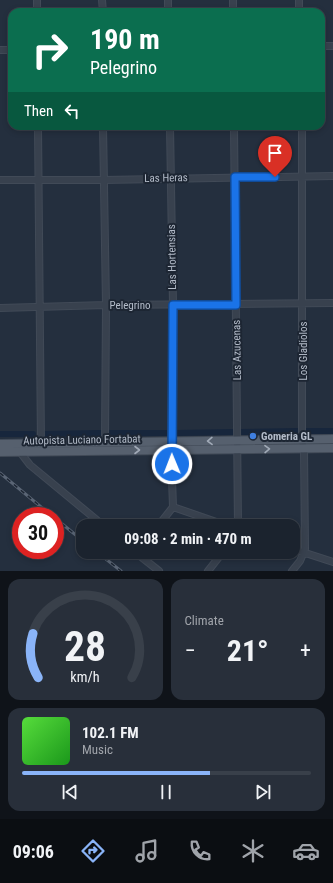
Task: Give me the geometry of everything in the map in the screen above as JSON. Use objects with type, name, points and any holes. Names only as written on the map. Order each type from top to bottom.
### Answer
[{"type":"main road","name":"Autopista Luciano Fortabat","points":[[0,444],[41,447],[172,446],[238,440],[303,444],[333,448]]},
{"type":"main road","name":"Autopista Luciano Fortabat","points":[[0,452],[20,452],[41,447],[106,442],[238,450],[333,440]]},
{"type":"street","points":[[38,130],[41,307],[41,447]]},
{"type":"street","points":[[103,130],[106,305],[106,442]]},
{"type":"street","name":"Las Hortensias","points":[[170,130],[173,305],[173,507]]},
{"type":"street","name":"Las Azucenas","points":[[234,130],[238,519]]},
{"type":"street","name":"Los Gladiolos","points":[[302,130],[303,444],[305,553]]},
{"type":"street","name":"Las Heras","points":[[0,180],[104,180],[333,176]]},
{"type":"street","name":"Pelegrino","points":[[0,308],[106,305],[333,303]]},
{"type":"street","points":[[20,452],[30,465],[96,519]]},
{"type":"street","points":[[164,519],[173,507],[208,519]]},
{"type":"street","points":[[300,551],[333,562]]},
{"type":"street","points":[[292,571],[305,553]]},
{"type":"street","points":[[144,559],[159,571]]},
{"type":"street","points":[[208,571],[217,559]]},
{"type":"waterway","points":[[242,432],[298,431]]},
{"type":"waterway","points":[[307,431],[333,431]]},
{"type":"waterway","points":[[176,433],[233,432]]},
{"type":"waterway","points":[[42,434],[101,433]]},
{"type":"waterway","points":[[110,433],[167,433]]},
{"type":"waterway","points":[[0,434],[33,434]]},
{"type":"railway","points":[[0,473],[41,507]]},
{"type":"railway","points":[[64,525],[76,535]]},
{"type":"railway","points":[[106,559],[121,571]]},
{"type":"place","name":"Gomeria GL","points":[[253,436]]},
{"type":"route","points":[[172,464],[173,305],[236,305],[235,177],[275,177]]}]
